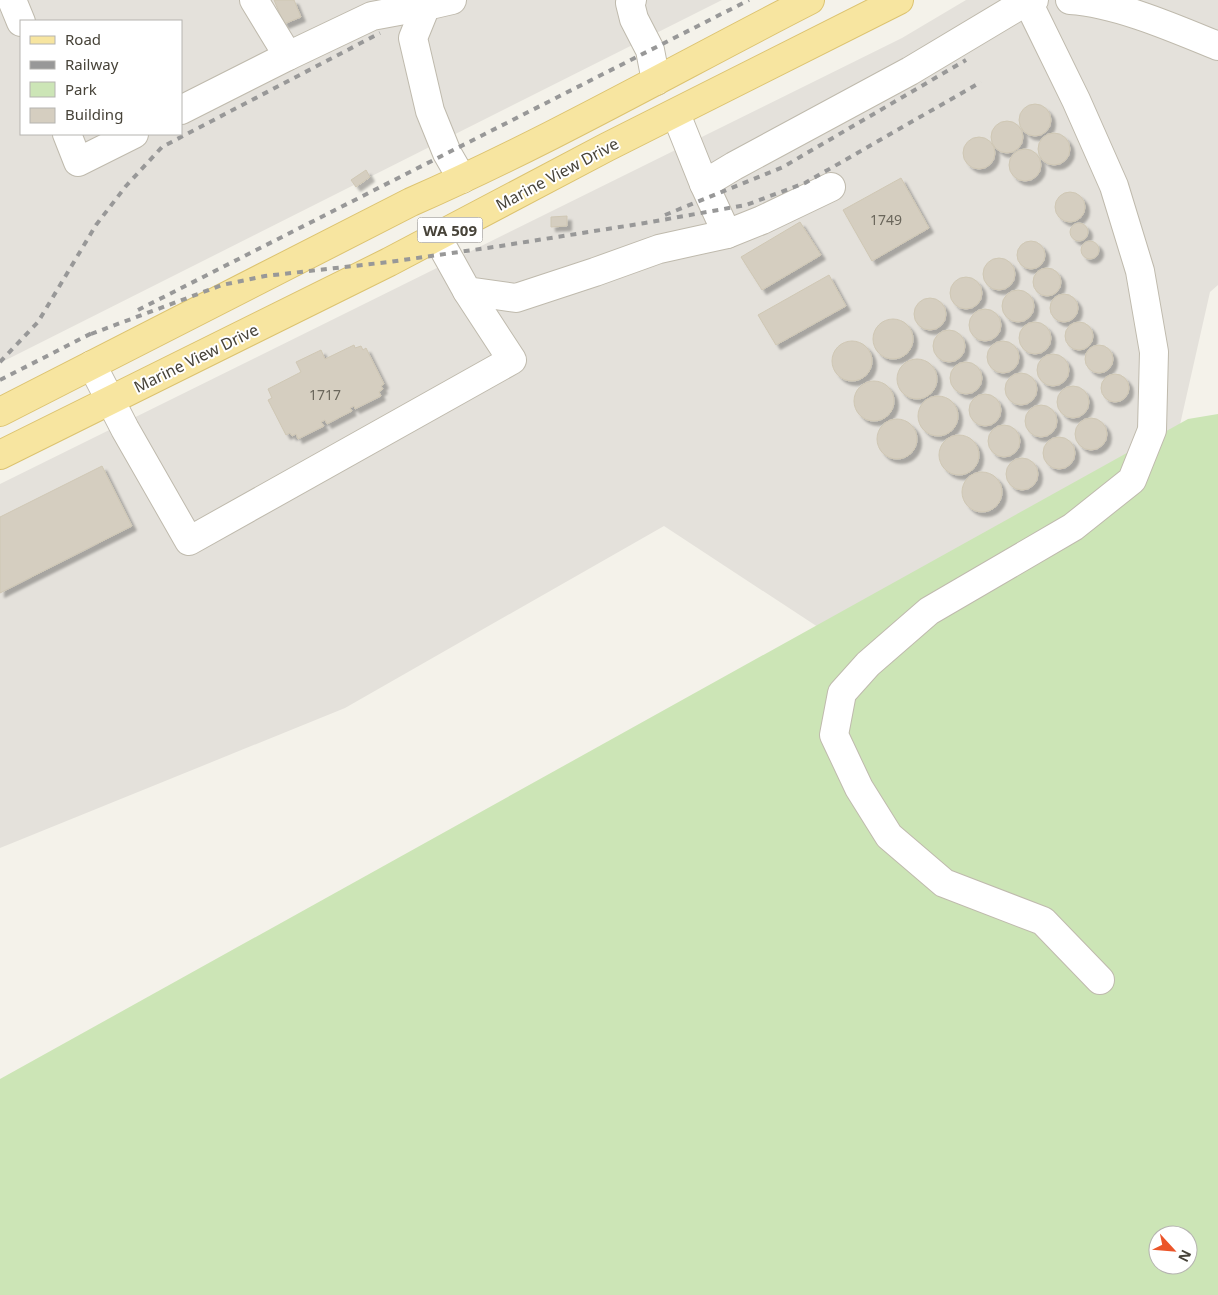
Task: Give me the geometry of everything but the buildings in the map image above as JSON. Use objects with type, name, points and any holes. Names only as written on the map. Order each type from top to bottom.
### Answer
[{"type":"main road","name":"WA 509","points":[[0,412],[411,202],[615,104],[810,0]]},
{"type":"main road","name":"Marine View Drive","points":[[0,455],[389,262],[599,152],[898,0]]},
{"type":"lane","points":[[12,0],[20,20]]},
{"type":"lane","points":[[254,0],[288,56]]},
{"type":"lane","points":[[632,0],[630,4],[634,19],[650,50],[656,81]]},
{"type":"lane","points":[[704,184],[910,71],[1027,0],[1034,0]]},
{"type":"lane","points":[[1027,0],[1076,100],[1114,186],[1140,271],[1154,352],[1152,430],[1132,480],[1073,527],[929,612],[868,664],[842,693],[834,735],[859,788],[889,836],[944,883],[1044,921],[1100,980]]},
{"type":"lane","points":[[1070,0],[1112,8],[1156,21],[1218,46]]},
{"type":"lane","points":[[182,109],[372,16],[434,2]]},
{"type":"lane","points":[[434,2],[413,38],[430,111],[447,153],[462,179]]},
{"type":"lane","points":[[676,114],[704,184],[727,234]]},
{"type":"lane","points":[[67,135],[78,162],[132,135]]},
{"type":"lane","points":[[466,291],[516,298],[658,249],[727,234],[762,220],[831,187]]},
{"type":"lane","points":[[92,365],[188,541],[512,360],[466,291],[437,237]]},
{"type":"shaded area","points":[[0,0],[722,0],[0,363]]},
{"type":"shaded area","points":[[966,0],[1218,0],[1218,285],[1210,292],[1172,460],[856,652],[664,526],[345,708],[0,848],[0,484],[902,38]]},
{"type":"green space","points":[[1218,414],[1218,1295],[0,1295],[0,1079],[1188,419]]},
{"type":"railway","points":[[138,310],[749,0]]},
{"type":"railway","points":[[0,362],[38,322],[96,225],[126,186],[162,147],[380,33]]},
{"type":"railway","points":[[665,215],[783,167],[966,60]]},
{"type":"railway","points":[[91,334],[222,285],[265,276],[389,262],[494,247],[746,205],[805,183],[981,82]]},
{"type":"railway","points":[[0,380],[96,331]]}]
